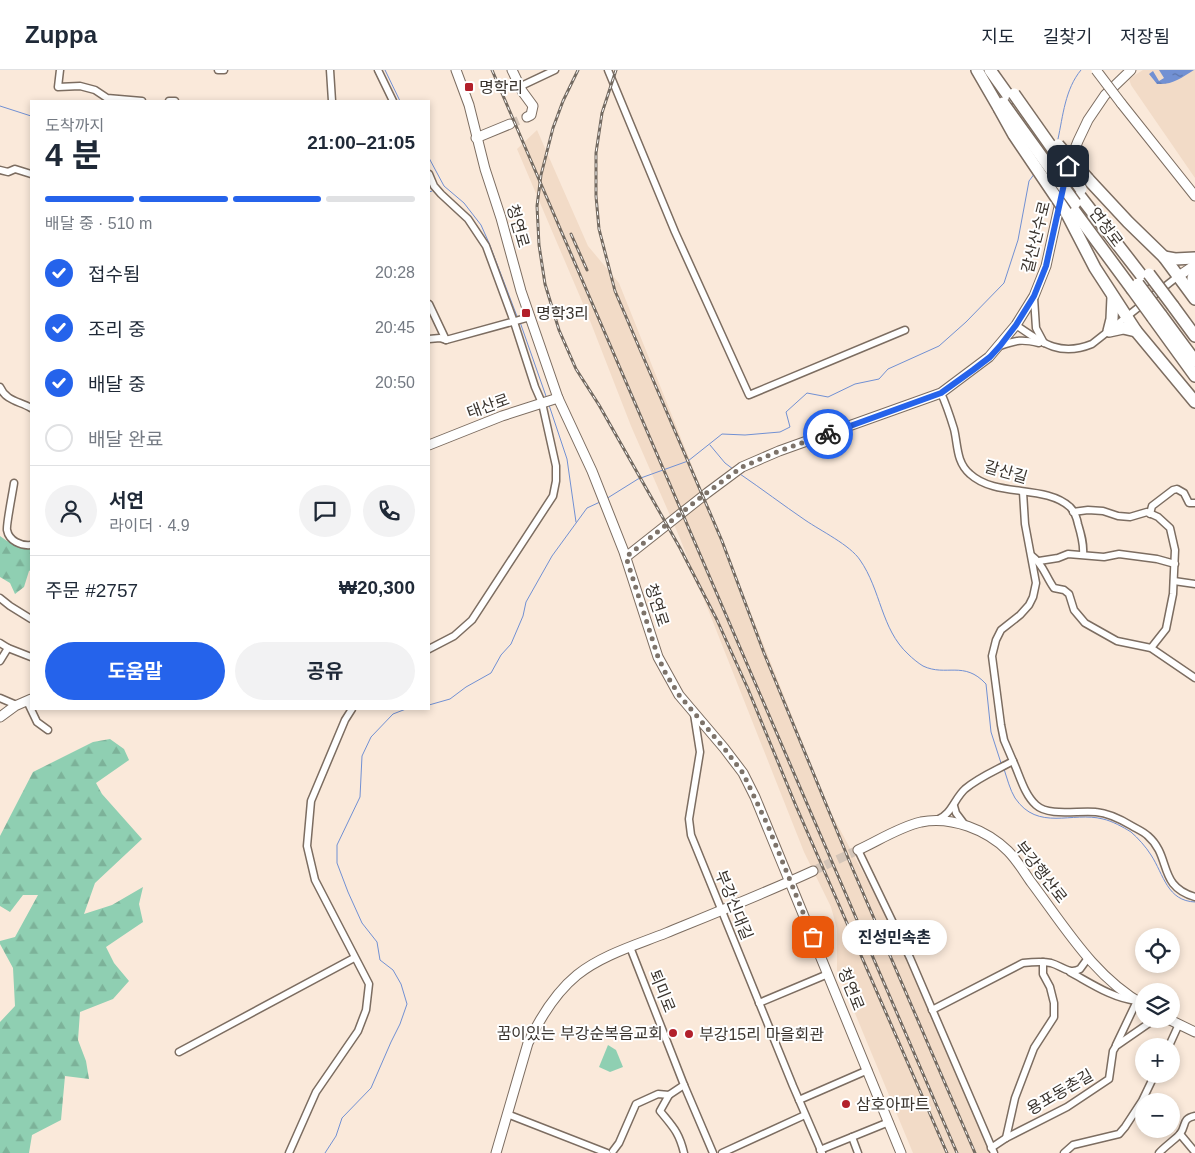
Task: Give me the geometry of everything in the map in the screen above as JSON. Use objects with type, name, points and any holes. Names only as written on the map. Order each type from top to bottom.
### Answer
[{"type":"highway","name":"연청로","points":[[978,70],[1009,101],[1076,196],[1163,313],[1195,350]]},
{"type":"highway","points":[[990,70],[1009,101]]},
{"type":"highway","name":"연청로","points":[[996,70],[1009,101],[1076,196],[1141,282],[1195,361]]},
{"type":"highway","points":[[1076,196],[1128,222],[1164,257],[1194,298]]},
{"type":"highway","points":[[1076,196],[1095,268],[1112,297],[1136,331],[1195,402]]},
{"type":"highway","points":[[1164,257],[1175,259],[1195,258]]},
{"type":"highway","points":[[1194,298],[1193,278],[1195,274]]},
{"type":"highway","points":[[1112,297],[1112,318],[1109,331],[1122,328],[1136,331]]},
{"type":"highway","name":"연청로","points":[[1163,313],[1195,336]]},
{"type":"highway","name":"연청로","points":[[1163,313],[1195,376]]},
{"type":"main road","name":"청연로","points":[[456,70],[501,218],[514,269],[556,399],[592,471],[625,555],[658,657],[679,695],[743,773],[761,812],[901,1153]]},
{"type":"main road","points":[[512,70],[532,106],[532,115],[527,117]]},
{"type":"main road","points":[[1096,70],[1195,196]]},
{"type":"main road","name":"갈산산수로","points":[[625,555],[738,470],[779,451],[941,393],[990,357],[1016,325],[1034,296],[1046,266],[1068,166],[1088,120],[1105,95],[1131,70]]},
{"type":"main road","points":[[476,138],[510,124]]},
{"type":"main road","points":[[1177,277],[1195,266]]},
{"type":"main road","name":"태산로","points":[[430,445],[502,416],[556,399]]},
{"type":"main road","points":[[0,718],[15,706],[29,700]]},
{"type":"main road","name":"부강행산로","points":[[858,850],[920,822],[965,826],[984,833],[1008,852],[1088,958],[1108,979],[1135,999]]},
{"type":"main road","points":[[496,1153],[528,1043],[559,992],[577,975],[630,947],[813,871]]},
{"type":"main road","points":[[1180,1025],[1194,1032]]},
{"type":"street","points":[[60,70],[58,87],[80,86],[95,90],[107,98],[130,100]]},
{"type":"street","points":[[218,70],[224,70]]},
{"type":"street","points":[[330,70],[332,100]]},
{"type":"street","points":[[378,70],[393,100]]},
{"type":"street","points":[[520,87],[555,70]]},
{"type":"street","points":[[608,70],[675,232],[749,395],[905,330]]},
{"type":"street","points":[[0,170],[8,172],[15,170],[30,174]]},
{"type":"street","points":[[430,176],[434,186],[468,220],[486,246],[542,403],[556,466],[553,496],[472,620],[454,636],[430,648]]},
{"type":"street","points":[[1000,346],[1025,339],[1062,350],[1079,349],[1092,344],[1177,277]]},
{"type":"street","points":[[1034,296],[1034,320],[1036,328],[1045,344]]},
{"type":"street","points":[[430,306],[446,340]]},
{"type":"street","points":[[430,339],[440,338],[446,340],[530,317]]},
{"type":"street","points":[[1016,325],[1045,344]]},
{"type":"street","points":[[0,387],[8,399],[30,408]]},
{"type":"street","name":"갈산길","points":[[941,393],[954,431],[957,452],[962,465],[970,474],[980,481],[991,485],[1057,499],[1071,508],[1073,512]]},
{"type":"street","points":[[14,483],[6,529],[10,538],[23,546],[30,545]]},
{"type":"street","points":[[1150,514],[1152,506],[1177,489],[1184,493],[1190,503],[1195,503]]},
{"type":"street","points":[[1022,492],[1025,524],[1036,582],[1029,605],[1001,630],[992,656],[1001,725],[1012,762],[1028,795],[1037,806],[1045,811],[1098,812],[1125,822],[1149,836],[1161,854],[1169,879],[1177,889],[1195,897]]},
{"type":"street","points":[[1082,554],[1082,536],[1073,512],[1103,511],[1118,516],[1130,517],[1147,512],[1158,517],[1170,528],[1175,550],[1174,581],[1166,629],[1151,648]]},
{"type":"street","points":[[1039,561],[1058,558],[1068,554],[1104,557],[1119,554],[1157,559],[1175,564]]},
{"type":"street","points":[[1032,556],[1039,561],[1048,581],[1054,588],[1064,590],[1069,594],[1074,610],[1085,623],[1117,641],[1151,648],[1195,678]]},
{"type":"street","points":[[1174,581],[1195,584]]},
{"type":"street","points":[[0,598],[30,618]]},
{"type":"street","points":[[0,642],[8,648],[30,657]]},
{"type":"street","points":[[0,661],[8,648]]},
{"type":"street","points":[[0,698],[15,706]]},
{"type":"street","points":[[33,710],[38,722],[48,730]]},
{"type":"street","points":[[289,1153],[316,1092],[358,1031],[366,1010],[369,984],[315,880],[306,846],[311,801],[345,720],[351,710]]},
{"type":"street","name":"부강신대길","points":[[694,713],[700,752],[690,819],[692,835],[821,1151]]},
{"type":"street","points":[[934,822],[944,817],[954,806],[958,796],[970,785],[1012,762]]},
{"type":"street","points":[[954,806],[956,813],[965,826]]},
{"type":"street","name":"용포동촌길","points":[[858,850],[910,958],[993,1151],[1006,1138],[1067,1107],[1109,1079],[1113,1051],[1135,1012]]},
{"type":"street","name":"퇴미로","points":[[630,947],[684,1085]]},
{"type":"street","points":[[179,1052],[354,958]]},
{"type":"street","points":[[1070,972],[1080,969],[1088,958]]},
{"type":"street","points":[[932,1010],[1023,963],[1044,962],[1070,972],[1123,1000],[1135,1002]]},
{"type":"street","name":"용포동촌길","points":[[1006,1138],[1015,1098],[1034,1048],[1054,1018],[1054,1003],[1050,986],[1043,974],[1044,962]]},
{"type":"street","points":[[759,1003],[828,974]]},
{"type":"street","points":[[1116,1046],[1142,1028]]},
{"type":"street","points":[[799,1100],[868,1070]]},
{"type":"street","points":[[1064,1153],[1073,1145],[1119,1134],[1142,1101],[1151,1083]]},
{"type":"street","points":[[684,1153],[677,1130],[660,1111],[669,1095],[684,1085],[713,1153]]},
{"type":"street","points":[[507,1114],[612,1152],[619,1143],[636,1104],[658,1094],[669,1095]]},
{"type":"street","points":[[722,1153],[805,1115]]},
{"type":"street","points":[[1195,1116],[1188,1118],[1180,1134],[1195,1152]]},
{"type":"street","points":[[821,1151],[889,1122]]},
{"type":"street","points":[[852,1137],[858,1153]]},
{"type":"street","points":[[1159,1153],[1176,1138]]},
{"type":"shaded area","points":[[1143,70],[1195,70],[1195,178],[1131,85],[1129,79]]},
{"type":"shaded area","points":[[537,130],[588,246],[619,283],[830,811],[904,949],[992,1153],[913,1153],[837,970],[837,929],[831,907],[804,852],[679,536],[631,426],[587,313],[517,149]]},
{"type":"green space","points":[[0,536],[7,541],[30,547],[30,570],[24,587],[15,594],[10,583],[0,577]]},
{"type":"green space","points":[[110,739],[124,749],[129,760],[96,783],[102,794],[142,839],[95,883],[84,914],[112,905],[143,887],[139,904],[143,922],[106,947],[114,963],[129,981],[113,999],[80,1012],[78,1040],[86,1061],[89,1079],[65,1076],[61,1120],[32,1135],[29,1153],[0,1153],[0,1022],[15,1006],[13,968],[0,941],[15,937],[38,895],[23,895],[10,912],[0,906],[0,836],[33,772],[93,742]]},
{"type":"green space","points":[[608,1045],[616,1050],[623,1067],[610,1072],[599,1067]]},
{"type":"water","points":[[1159,70],[1194,70],[1172,82],[1157,84],[1149,74],[1153,71],[1159,81],[1164,78]]},
{"type":"waterway","points":[[385,70],[400,100]]},
{"type":"waterway","points":[[1058,139],[1068,94],[1081,70]]},
{"type":"waterway","points":[[0,106],[30,116]]},
{"type":"waterway","points":[[430,160],[444,186],[464,203],[481,225],[518,319]]},
{"type":"waterway","points":[[606,499],[638,479],[688,461],[722,434],[745,435],[780,432],[790,427],[786,412],[807,393],[828,397],[855,384],[879,379],[888,369],[939,346],[966,322],[1004,283],[1018,240],[1029,181],[1035,173]]},
{"type":"waterway","points":[[520,322],[547,399]]},
{"type":"waterway","points":[[549,405],[567,459],[576,522]]},
{"type":"waterway","points":[[710,445],[725,463],[733,469]]},
{"type":"waterway","points":[[740,474],[855,554],[873,584],[892,633],[913,659],[931,669],[970,673],[986,684],[991,732],[1001,763]]},
{"type":"waterway","points":[[430,705],[450,699],[466,687],[491,673],[501,655],[511,644],[523,616],[526,602],[552,556],[587,508],[600,502]]},
{"type":"waterway","points":[[325,1153],[336,1136],[342,1118],[371,1088],[407,1004],[401,984],[393,970],[380,960],[377,942],[362,923],[337,863],[337,845],[360,797],[362,756],[371,737],[393,714],[403,710]]},
{"type":"waterway","points":[[1004,769],[1015,798],[1024,808],[1034,814],[1056,818],[1091,817],[1103,819],[1131,832],[1149,852],[1172,892],[1186,901],[1195,902]]},
{"type":"tunnel","points":[[510,124],[527,117]]},
{"type":"tunnel","points":[[813,871],[858,850]]},
{"type":"railway","points":[[492,70],[957,1153]]},
{"type":"railway","points":[[578,70],[563,101],[553,128],[541,175],[537,206],[539,245],[545,284],[559,330],[576,369],[599,405],[680,548],[717,620],[947,1153]]},
{"type":"railway","points":[[616,70],[602,113],[596,153],[596,196],[599,229],[615,291],[722,541],[764,653],[851,865],[975,1153]]},
{"type":"railway","points":[[571,234],[587,270]]},
{"type":"way so far","points":[[813,937],[768,826],[743,773],[679,695],[666,674],[658,657],[626,557],[742,467],[779,451],[828,434]]},
{"type":"place","name":"명학리","points":[[469,87]]},
{"type":"place","name":"명학3리","points":[[526,313]]},
{"type":"place","name":"진성민속촌","points":[[813,937]]},
{"type":"place","name":"꿈이있는 부강순복음교회","points":[[673,1033]]},
{"type":"place","name":"부강15리 마을회관","points":[[689,1034]]},
{"type":"place","name":"삼호아파트","points":[[846,1104]]},
{"type":"route","points":[[828,434],[941,393],[990,357],[1000,346],[1034,296],[1046,266],[1068,166]]}]
